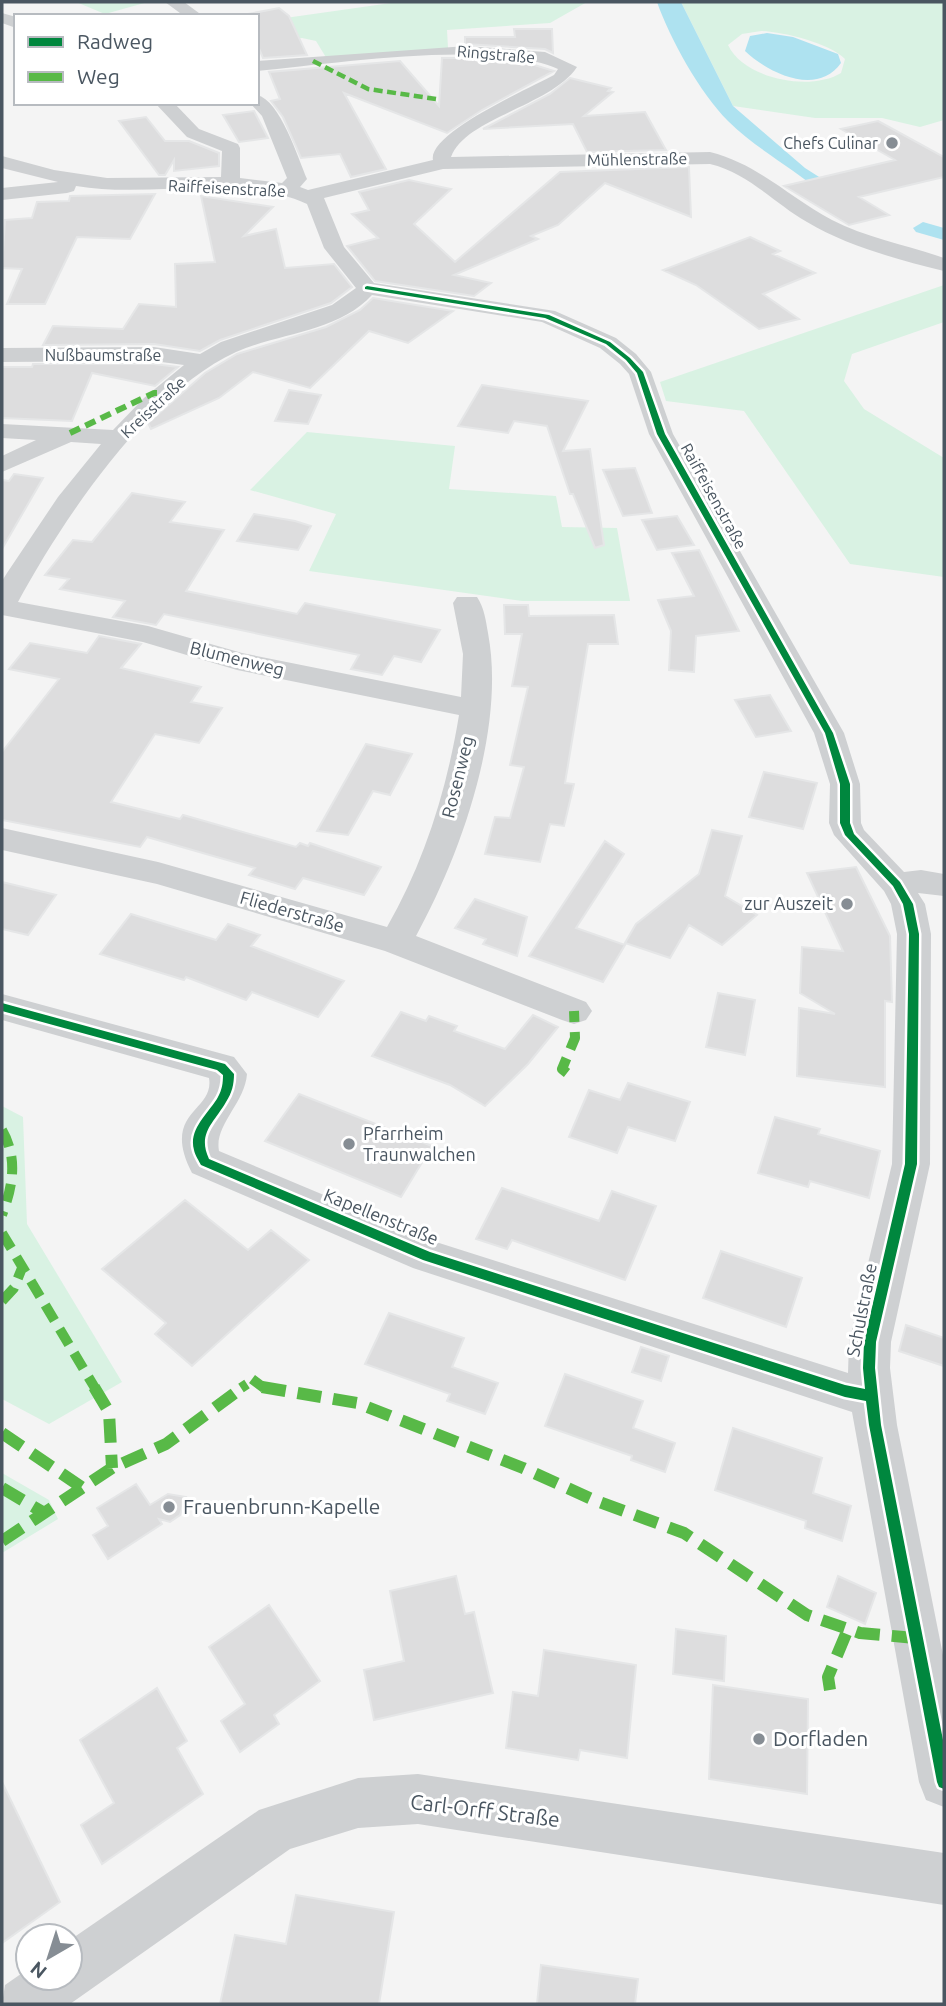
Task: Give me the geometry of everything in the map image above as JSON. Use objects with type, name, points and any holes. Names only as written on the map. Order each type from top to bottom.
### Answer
[{"type":"street","points":[[173,2],[192,14]]},
{"type":"street","name":"Ringstraße","points":[[259,66],[445,50],[540,57],[568,67],[560,79],[464,130],[441,153],[443,163]]},
{"type":"street","points":[[259,102],[270,115],[298,179],[287,189]]},
{"type":"street","points":[[166,105],[193,133],[231,148],[230,185]]},
{"type":"street","name":"Mühlenstraße","points":[[307,196],[443,163],[697,157],[722,160],[745,168],[812,217],[836,229],[944,265]]},
{"type":"street","name":"Raiffeisenstraße","points":[[2,162],[87,181],[287,189],[316,201],[337,253],[361,277],[367,288],[547,316],[608,343],[628,359],[640,372],[661,434],[828,733],[845,784],[845,823],[850,835],[897,884]]},
{"type":"street","points":[[2,194],[82,185],[87,181]]},
{"type":"street","name":"Kreisstraße","points":[[2,606],[37,545],[119,438],[146,409],[204,361],[231,346],[342,308],[367,288]]},
{"type":"street","name":"Nußbaumstraße","points":[[2,355],[154,354],[204,361]]},
{"type":"street","points":[[2,432],[70,433],[119,438]]},
{"type":"street","points":[[2,466],[70,433]]},
{"type":"street","name":"Rosenweg","points":[[396,942],[438,853],[466,760],[478,672],[474,632],[467,603]]},
{"type":"street","name":"Blumenweg","points":[[2,606],[148,634],[237,661],[474,709]]},
{"type":"street","name":"Fliederstraße","points":[[2,839],[158,873],[396,942],[574,1011]]},
{"type":"street","points":[[897,884],[921,881],[944,885]]},
{"type":"street","name":"Schulstraße","points":[[897,884],[908,904],[914,934],[911,1164],[870,1342],[871,1395],[944,1782]]},
{"type":"street","name":"Kapellenstraße","points":[[2,1007],[221,1067],[229,1074],[227,1091],[197,1138],[197,1151],[205,1163],[427,1256],[845,1391],[871,1395]]},
{"type":"street","name":"Carl-Orff Straße","points":[[84,1962],[277,1828],[358,1803],[418,1799],[944,1879]]},
{"type":"street","points":[[24,2004],[42,1992]]},
{"type":"green space","points":[[76,2],[148,2],[105,14]]},
{"type":"green space","points":[[398,2],[587,2],[550,23],[447,30],[448,48],[327,59],[316,41],[302,38],[259,43],[259,22]]},
{"type":"green space","points":[[681,2],[944,2],[944,120],[920,127],[882,118],[815,118],[733,106]],"holes":[[[771,32],[806,39],[838,53],[845,59],[841,73],[828,79],[813,81],[779,79],[748,66],[736,57],[728,45],[742,34]]]},
{"type":"green space","points":[[944,285],[944,322],[852,354],[844,381],[864,409],[944,458],[944,577],[850,564],[744,411],[666,401],[660,382]]},
{"type":"green space","points":[[307,432],[455,446],[449,489],[556,496],[562,527],[617,528],[630,601],[522,601],[309,571],[336,514],[250,490]]},
{"type":"green space","points":[[2,1106],[23,1117],[27,1224],[122,1382],[49,1424],[2,1399]]},
{"type":"green space","points":[[2,1473],[49,1500],[58,1519],[2,1553]]},
{"type":"water","points":[[657,2],[681,2],[733,106],[805,168],[838,189],[822,193],[728,121],[707,96],[687,65]]},
{"type":"water","points":[[767,33],[793,37],[838,54],[841,63],[831,73],[819,79],[806,80],[779,73],[745,51],[750,36]]},
{"type":"building","points":[[279,8],[289,16],[307,55],[263,58],[259,49],[259,14],[248,14]]},
{"type":"building","points":[[514,29],[552,29],[553,53],[545,49],[465,44],[465,37],[515,37]]},
{"type":"building","points":[[442,58],[492,58],[528,63],[554,71],[482,110],[447,133],[344,93],[386,169],[351,177],[340,154],[301,158],[283,117],[271,101],[280,99],[269,72],[400,61],[439,106]]},
{"type":"building","points":[[570,78],[611,88],[608,91],[613,92],[584,116],[645,112],[666,150],[587,152],[573,124],[483,129],[550,94]]},
{"type":"building","points":[[254,111],[268,138],[239,142],[223,115]]},
{"type":"building","points":[[146,117],[165,141],[189,141],[219,153],[219,166],[174,171],[174,160],[165,175],[159,175],[119,121]]},
{"type":"building","points":[[878,121],[944,157],[944,177],[859,197],[889,215],[849,225],[784,186],[895,160],[841,129]]},
{"type":"building","points":[[689,167],[691,217],[605,183],[558,225],[531,236],[538,239],[454,275],[491,283],[474,296],[375,281],[347,246],[378,238],[352,214],[369,210],[359,192],[409,180],[451,189],[414,224],[455,262],[560,172]]},
{"type":"building","points":[[155,194],[130,239],[77,237],[45,304],[7,304],[22,269],[2,268],[5,220],[32,218],[37,202],[69,201],[70,196]]},
{"type":"building","points":[[201,196],[273,207],[244,236],[276,229],[285,268],[334,264],[352,287],[331,303],[220,340],[200,351],[154,344],[43,345],[53,326],[123,329],[139,304],[176,307],[175,264],[215,262]]},
{"type":"building","points":[[750,237],[780,251],[773,254],[815,273],[763,294],[799,319],[759,329],[696,285],[663,270]]},
{"type":"building","points":[[373,298],[453,311],[408,343],[369,331],[310,388],[253,372],[219,398],[151,429],[148,423],[205,373],[237,354],[326,327],[360,310]]},
{"type":"building","points":[[33,364],[154,364],[178,367],[155,386],[92,373],[72,421],[2,418],[2,367],[32,367]]},
{"type":"building","points":[[482,385],[588,401],[563,451],[590,449],[604,545],[595,548],[573,494],[570,494],[547,426],[514,421],[508,433],[458,426]]},
{"type":"building","points":[[289,390],[321,395],[308,424],[275,421]]},
{"type":"building","points":[[635,468],[652,513],[623,516],[603,470]]},
{"type":"building","points":[[14,474],[43,478],[2,549],[2,480],[9,481]]},
{"type":"building","points":[[132,493],[185,502],[170,522],[224,530],[186,591],[297,614],[305,603],[440,630],[421,662],[394,656],[382,675],[351,669],[359,655],[164,614],[156,625],[113,617],[125,601],[60,589],[69,579],[45,575],[73,540],[92,542]]},
{"type":"building","points":[[254,514],[311,526],[298,550],[237,541]]},
{"type":"building","points":[[677,516],[694,545],[657,550],[642,520]]},
{"type":"building","points":[[699,550],[739,631],[696,636],[694,672],[669,670],[671,631],[658,600],[694,596],[672,553]]},
{"type":"building","points":[[504,605],[528,605],[529,616],[614,615],[618,644],[588,644],[565,783],[574,784],[564,826],[550,824],[540,862],[485,854],[495,817],[510,818],[524,767],[510,765],[528,687],[512,686],[522,634],[505,634]]},
{"type":"building","points":[[99,636],[141,644],[121,668],[201,687],[191,702],[222,708],[199,743],[155,734],[111,802],[180,819],[183,815],[296,847],[300,843],[308,846],[310,843],[381,867],[364,895],[303,878],[295,889],[249,875],[255,868],[147,837],[140,847],[2,820],[2,752],[59,679],[9,669],[30,643],[87,653]]},
{"type":"building","points":[[770,695],[791,731],[756,737],[735,700]]},
{"type":"building","points":[[366,744],[412,754],[390,795],[373,791],[348,835],[317,831]]},
{"type":"building","points":[[764,772],[817,783],[803,829],[749,817]]},
{"type":"building","points":[[712,830],[742,836],[725,896],[757,915],[722,945],[689,925],[670,958],[625,943],[636,924],[699,874]]},
{"type":"building","points":[[605,841],[624,854],[576,928],[625,945],[603,982],[529,956]]},
{"type":"building","points":[[856,867],[890,936],[892,1002],[885,1001],[885,1087],[797,1076],[799,1008],[835,1014],[800,993],[802,947],[843,951],[807,873]]},
{"type":"building","points":[[2,882],[56,895],[28,935],[2,929]]},
{"type":"building","points":[[475,899],[527,917],[517,956],[483,944],[486,939],[455,928]]},
{"type":"building","points":[[131,914],[216,940],[228,924],[260,935],[251,946],[344,981],[318,1017],[252,992],[246,1000],[186,977],[184,980],[100,954]]},
{"type":"building","points":[[718,993],[755,1000],[745,1055],[706,1047]]},
{"type":"building","points":[[401,1012],[426,1021],[429,1016],[457,1026],[454,1031],[505,1049],[533,1015],[558,1027],[528,1064],[485,1106],[450,1085],[372,1056]]},
{"type":"building","points":[[628,1083],[690,1102],[675,1141],[628,1127],[617,1153],[569,1137],[589,1090],[620,1100]]},
{"type":"building","name":"Pfarrheim Traunwalchen","points":[[299,1094],[432,1146],[401,1197],[265,1141]]},
{"type":"building","points":[[775,1117],[820,1129],[818,1134],[880,1151],[869,1198],[810,1181],[808,1187],[758,1173]]},
{"type":"building","points":[[502,1188],[599,1221],[612,1191],[656,1206],[625,1280],[512,1240],[507,1249],[476,1239]]},
{"type":"building","points":[[185,1200],[248,1250],[271,1230],[309,1260],[192,1366],[155,1334],[166,1323],[102,1269]]},
{"type":"building","points":[[721,1251],[802,1278],[786,1327],[703,1298]]},
{"type":"building","points":[[389,1313],[464,1338],[452,1367],[498,1383],[485,1414],[447,1401],[450,1394],[365,1364]]},
{"type":"building","points":[[906,1325],[944,1338],[944,1366],[899,1351]]},
{"type":"building","points":[[641,1347],[669,1356],[661,1381],[632,1372]]},
{"type":"building","points":[[565,1374],[643,1401],[633,1428],[675,1443],[665,1472],[631,1460],[632,1456],[545,1426]]},
{"type":"building","points":[[733,1428],[822,1458],[813,1493],[851,1506],[842,1541],[805,1528],[806,1521],[715,1490]]},
{"type":"building","points":[[136,1484],[150,1505],[168,1494],[186,1497],[180,1515],[170,1522],[159,1519],[162,1524],[108,1559],[93,1535],[108,1526],[97,1508]]},
{"type":"building","points":[[456,1576],[465,1614],[474,1612],[493,1693],[374,1720],[364,1670],[404,1661],[390,1591]]},
{"type":"building","points":[[838,1576],[876,1593],[865,1624],[827,1607]]},
{"type":"building","points":[[269,1605],[320,1681],[274,1715],[279,1724],[240,1752],[221,1721],[245,1704],[209,1647]]},
{"type":"building","points":[[676,1629],[726,1636],[724,1681],[673,1674]]},
{"type":"building","points":[[544,1650],[636,1665],[627,1758],[580,1750],[578,1760],[506,1748],[513,1692],[538,1696]]},
{"type":"building","name":"Dorfladen","points":[[713,1685],[808,1699],[807,1794],[709,1779]]},
{"type":"building","points":[[157,1688],[187,1741],[177,1748],[203,1794],[102,1864],[81,1825],[114,1803],[80,1740]]},
{"type":"building","points":[[2,1782],[60,1902],[32,1922],[14,1922],[14,1935],[2,1943]]},
{"type":"building","points":[[296,1895],[394,1912],[379,2004],[220,2004],[235,1935],[286,1944]]},
{"type":"building","points":[[541,1965],[638,1979],[635,2004],[537,2004]]},
{"type":"waterway","points":[[923,228],[944,234]]},
{"type":"marked path","points":[[313,61],[368,89],[436,99]]},
{"type":"marked path","points":[[70,433],[154,393],[164,393]]},
{"type":"marked path","points":[[567,1073],[562,1069],[575,1038],[574,1011]]},
{"type":"marked path","points":[[2,1130],[8,1140],[13,1161],[12,1183],[2,1215]]},
{"type":"marked path","points":[[2,1233],[109,1412],[112,1468]]},
{"type":"marked path","points":[[2,1301],[14,1288],[22,1268]]},
{"type":"marked path","points":[[252,1379],[265,1389],[357,1403],[523,1468],[594,1500],[684,1533],[807,1615],[860,1633],[915,1638]]},
{"type":"marked path","points":[[2,1541],[112,1468],[166,1444],[247,1384]]},
{"type":"marked path","points":[[2,1433],[83,1488]]},
{"type":"marked path","points":[[2,1488],[46,1514]]},
{"type":"marked path","points":[[830,1690],[828,1677],[848,1629]]},
{"type":"cycle path","points":[[367,288],[547,316],[608,343],[640,372],[661,434],[829,733],[845,784],[845,823],[850,835],[897,884],[908,904],[914,934],[911,1164],[870,1342],[869,1368],[875,1425],[944,1782]]},
{"type":"cycle path","points":[[2,1007],[221,1067],[229,1074],[228,1087],[202,1128],[199,1149],[205,1162],[427,1256],[845,1391],[871,1396]]},
{"type":"place","name":"Chefs Culinar","points":[[892,143]]},
{"type":"place","name":"zur Auszeit","points":[[847,904]]},
{"type":"place","name":"Pfarrheim Traunwalchen","points":[[349,1144]]},
{"type":"place","name":"Frauenbrunn-Kapelle","points":[[169,1507]]},
{"type":"place","name":"Dorfladen","points":[[759,1739]]}]
